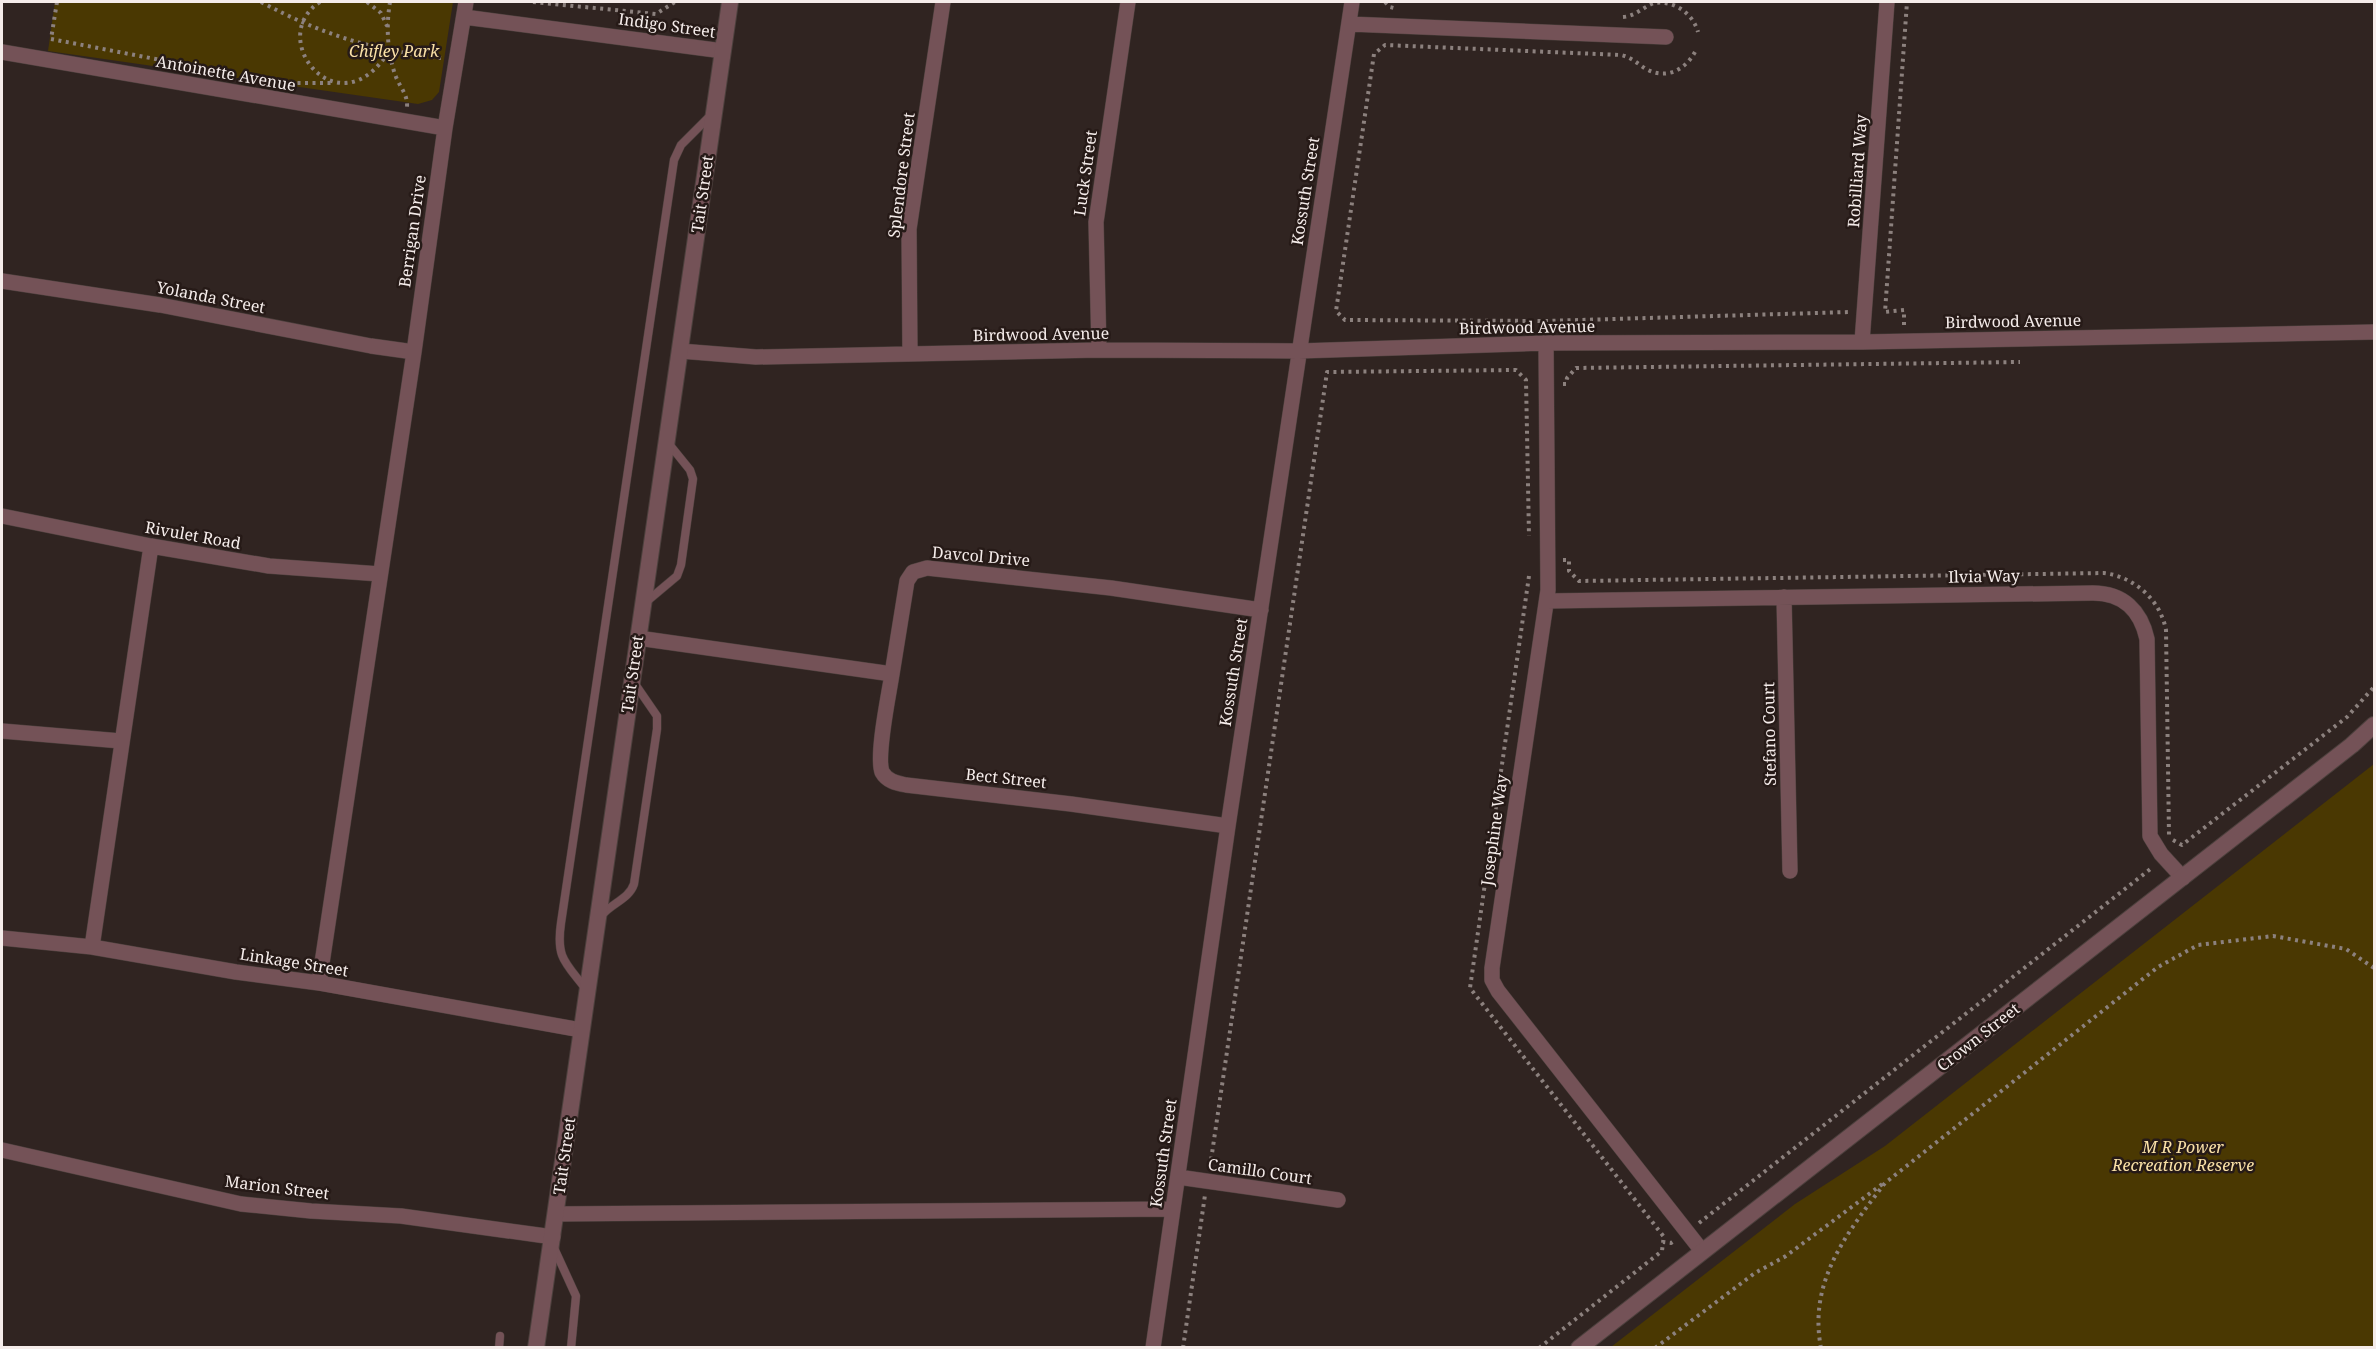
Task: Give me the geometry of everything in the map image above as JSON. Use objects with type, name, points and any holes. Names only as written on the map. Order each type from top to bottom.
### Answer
[{"type":"street","name":"Splendore Street","points":[[910,354],[909,229],[943,2]]},
{"type":"street","name":"Luck Street","points":[[1099,350],[1096,222],[1128,2]]},
{"type":"street","name":"Kossuth Street","points":[[1153,1347],[1228,826],[1352,2]]},
{"type":"street","name":"Robilliard Way","points":[[1862,342],[1887,2]]},
{"type":"street","name":"Tait Street","points":[[536,1347],[728,5]]},
{"type":"street","name":"Indigo Street","points":[[465,9],[723,51]]},
{"type":"street","name":"Berrigan Drive","points":[[319,983],[414,352],[445,128],[465,9]]},
{"type":"street","points":[[1349,24],[1666,37]]},
{"type":"street","name":"Antoinette Avenue","points":[[2,52],[445,128]]},
{"type":"street","name":"Yolanda Street","points":[[2,281],[160,305],[414,352]]},
{"type":"street","name":"Birdwood Avenue","points":[[680,351],[756,357],[1099,350],[1299,351],[1546,344],[1862,342],[2374,332]]},
{"type":"street","name":"Josephine Way","points":[[1546,344],[1549,560],[1547,600],[1492,980],[1498,991],[1702,1251]]},
{"type":"street","name":"Rivulet Road","points":[[2,516],[151,546],[269,566],[380,574]]},
{"type":"street","points":[[92,947],[120,741],[151,546]]},
{"type":"street","name":"Davcol Drive","points":[[892,674],[906,587],[912,574],[921,569],[942,569],[1110,588],[1261,610]]},
{"type":"street","name":"Ilvia Way","points":[[1547,600],[2101,593],[2112,595],[2128,604],[2142,621],[2147,639],[2150,830],[2152,839],[2182,879]]},
{"type":"street","name":"Stefano Court","points":[[1784,597],[1790,871]]},
{"type":"street","points":[[638,638],[892,674]]},
{"type":"street","name":"Bect Street","points":[[892,674],[881,756],[882,771],[890,780],[906,785],[1071,804],[1228,826]]},
{"type":"street","name":"Crown Street","points":[[1579,1347],[2182,879],[2337,757],[2374,725]]},
{"type":"street","points":[[2,731],[120,741]]},
{"type":"street","name":"Linkage Street","points":[[2,938],[92,947],[236,972],[319,983],[581,1030]]},
{"type":"street","name":"Marion Street","points":[[2,1150],[92,1168],[158,1187],[241,1204],[401,1216],[553,1240]]},
{"type":"street","name":"Camillo Court","points":[[1178,1177],[1338,1200]]},
{"type":"street","points":[[556,1214],[1173,1209]]},
{"type":"lane","points":[[586,990],[560,952],[558,942],[674,160],[678,148],[685,139],[714,113]]},
{"type":"lane","points":[[643,606],[655,593],[677,576],[681,565],[693,479],[690,470],[667,440]]},
{"type":"lane","points":[[596,922],[605,910],[632,891],[637,868],[658,722],[656,714],[638,690],[632,677]]},
{"type":"lane","points":[[553,1240],[576,1296],[571,1347]]},
{"type":"lane","points":[[499,1347],[500,1336]]},
{"type":"path","points":[[57,2],[51,39],[199,67]]},
{"type":"path","points":[[261,2],[332,36],[389,51],[442,58]]},
{"type":"path","points":[[320,2],[311,10],[303,23],[301,44],[305,57],[320,76],[335,83]]},
{"type":"path","points":[[368,2],[381,13],[388,29]]},
{"type":"path","points":[[390,2],[389,51],[396,77],[408,100],[407,107]]},
{"type":"path","points":[[533,2],[656,14],[675,2]]},
{"type":"path","points":[[1386,2],[1390,7],[1402,8]]},
{"type":"path","points":[[1611,17],[1632,16],[1653,4],[1666,2],[1688,12],[1695,21],[1698,32]]},
{"type":"path","points":[[1885,312],[1907,2]]},
{"type":"path","points":[[1695,52],[1686,66],[1661,73],[1649,70],[1622,55],[1385,45],[1374,54],[1336,311],[1345,320],[1534,321],[1904,310],[1904,341]]},
{"type":"path","points":[[284,83],[352,82],[372,74],[389,51]]},
{"type":"path","points":[[1526,385],[1566,384],[1566,378],[1576,368],[2020,362]]},
{"type":"path","points":[[1183,1347],[1328,372],[1516,370],[1526,380],[1529,548]]},
{"type":"path","points":[[1549,560],[1569,560],[1569,571],[1580,580],[2104,573],[2127,579],[2151,597],[2165,624],[2169,838],[2182,845]]},
{"type":"path","points":[[1530,572],[1470,988],[1664,1237],[1662,1251],[1539,1347]]},
{"type":"path","points":[[1664,1242],[1671,1243],[1687,1232],[2347,717],[2374,687]]},
{"type":"path","points":[[1655,1347],[1755,1273],[1786,1256],[1891,1178],[2158,967],[2198,945],[2273,936],[2346,949],[2374,968]]},
{"type":"path","points":[[1821,1347],[1817,1328],[1823,1282],[1828,1269],[1854,1226],[1891,1178]]},
{"type":"green space","name":"Chifley Park","points":[[55,2],[453,2],[439,92],[432,100],[418,104],[48,51]]},
{"type":"green space","name":"M R Power Recreation Reserve","points":[[2374,764],[2374,1347],[1611,1347],[1795,1204],[1885,1146]]}]
